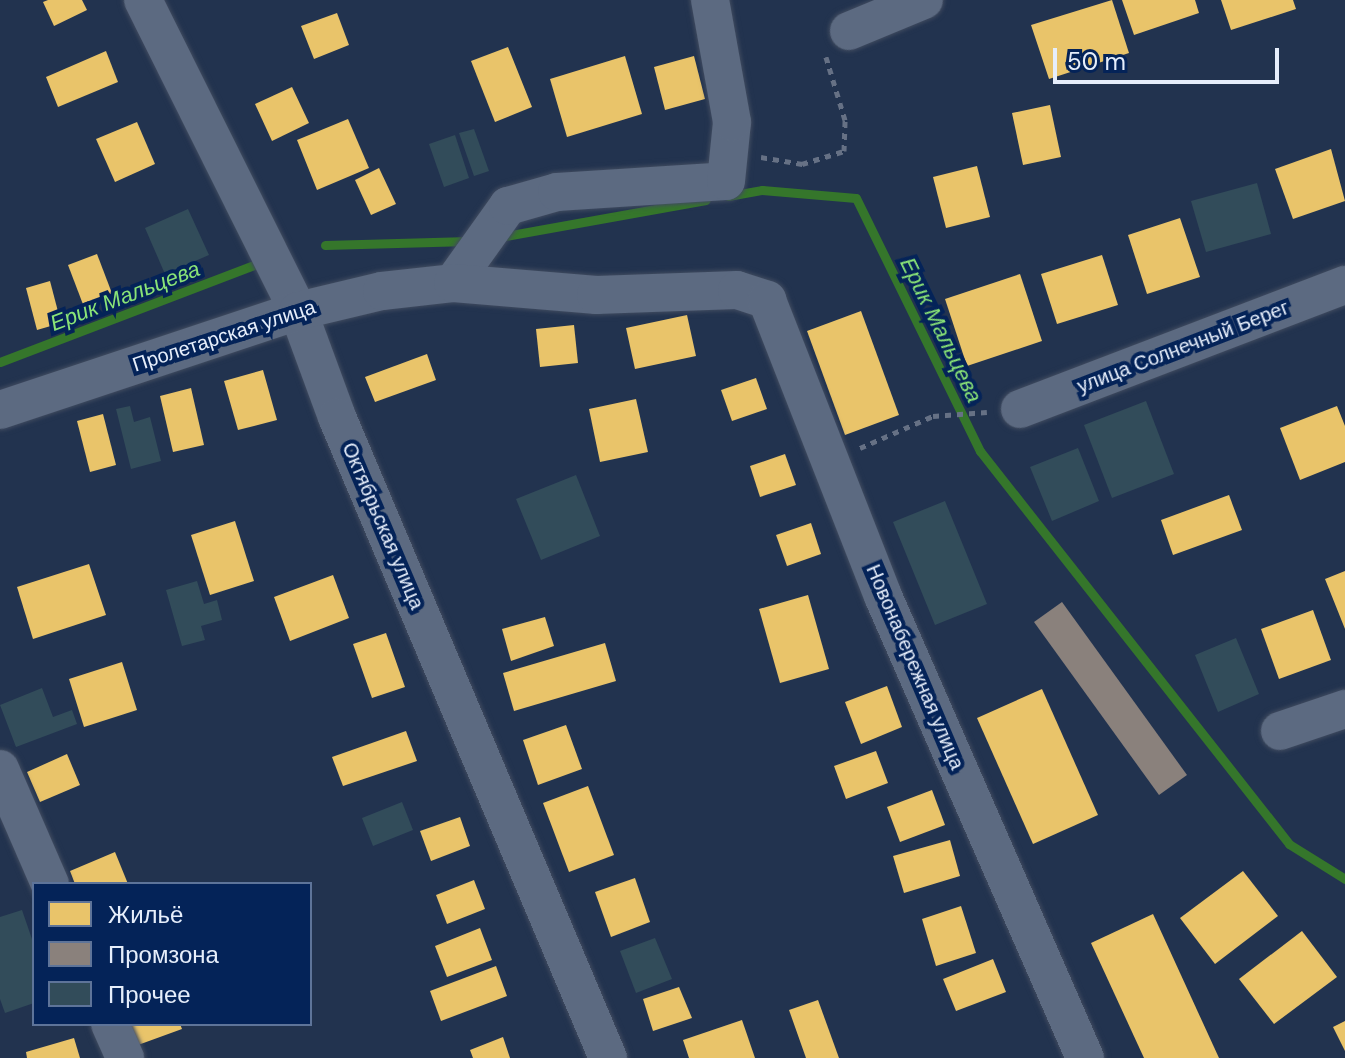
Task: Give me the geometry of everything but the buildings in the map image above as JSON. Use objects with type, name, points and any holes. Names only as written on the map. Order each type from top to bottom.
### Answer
[{"type":"street","name":"Октябрьская улица","points":[[143,0],[298,311],[337,417],[608,1058]]},
{"type":"street","points":[[453,283],[508,206],[557,192],[727,167],[732,122],[710,0]]},
{"type":"street","points":[[849,31],[924,0]]},
{"type":"street","name":"Пролетарская улица","points":[[0,410],[298,311],[382,291],[453,283],[596,295],[737,290]]},
{"type":"street","name":"улица Солнечный Берег","points":[[1002,411],[1345,285]]},
{"type":"street","name":"Новонабережная улица","points":[[737,290],[767,300],[830,462],[1085,1058]]},
{"type":"street","points":[[1280,731],[1345,709]]},
{"type":"street","points":[[0,769],[49,882]]},
{"type":"street","points":[[111,1026],[125,1058]]},
{"type":"path","points":[[727,167],[802,164],[844,151],[845,120],[822,42],[849,31]]},
{"type":"path","points":[[830,462],[941,416],[1002,411]]},
{"type":"waterway","name":"Ерик Мальцева","points":[[728,196],[762,190],[856,198],[980,451],[1289,844],[1345,879]]},
{"type":"waterway","name":"Ерик Мальцева","points":[[500,237],[706,200]]},
{"type":"waterway","name":"Ерик Мальцева","points":[[325,245],[469,241]]},
{"type":"waterway","name":"Ерик Мальцева","points":[[0,362],[262,262]]}]
